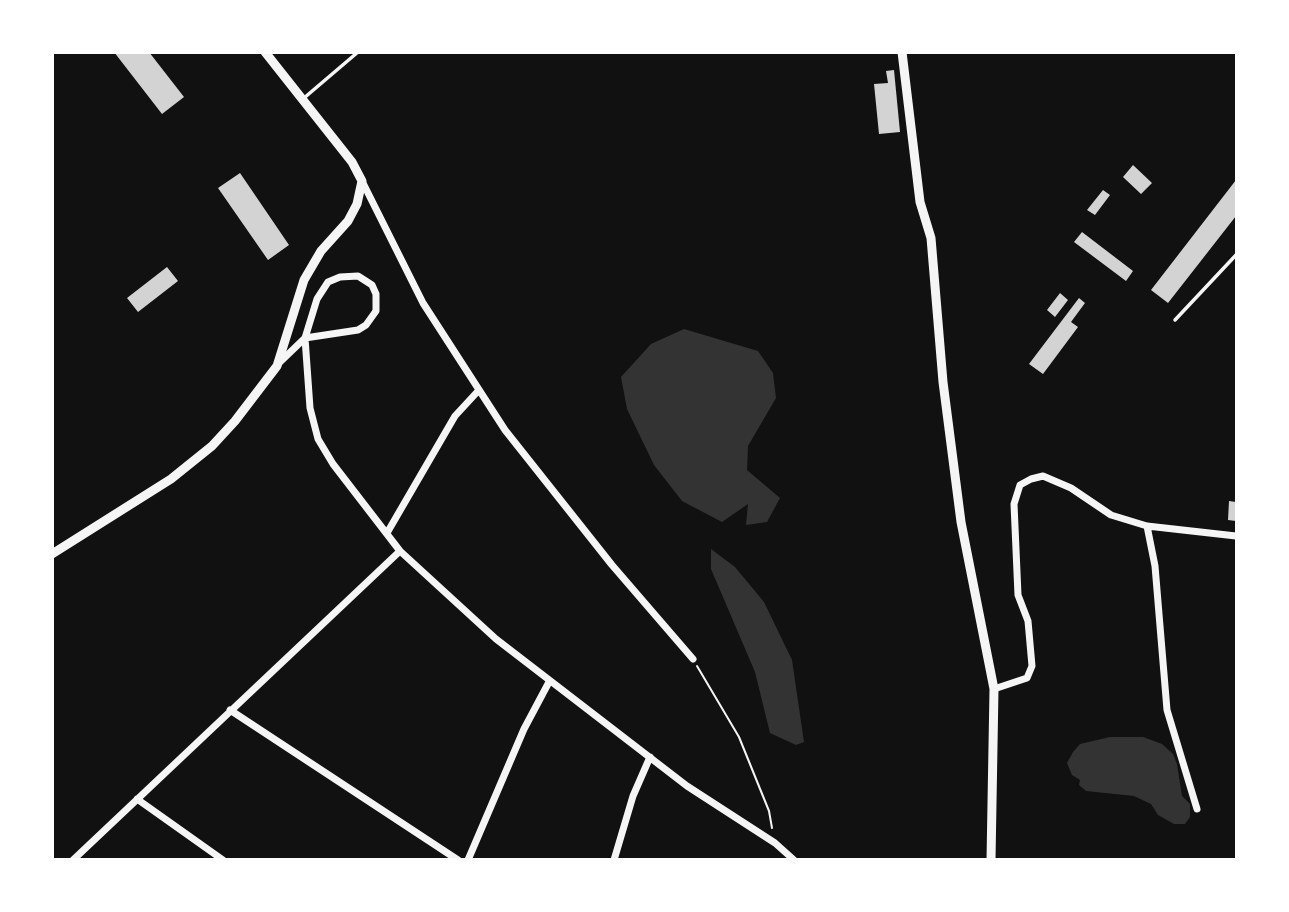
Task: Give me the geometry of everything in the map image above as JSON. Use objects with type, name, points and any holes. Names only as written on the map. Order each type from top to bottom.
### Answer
[{"type":"street","points":[[265,52],[352,162],[423,303],[479,390],[530,461],[693,659]]},
{"type":"street","points":[[902,52],[920,202],[931,238],[943,382],[961,522],[994,688],[990,859]]},
{"type":"street","points":[[277,366],[304,280],[321,251],[348,221],[357,204],[362,181]]},
{"type":"street","points":[[52,554],[138,502],[212,446],[277,366],[305,338],[358,330],[366,325],[376,311],[376,293],[372,285],[358,276],[340,277],[328,282],[317,299],[305,338],[307,391],[318,439],[333,464],[400,551],[496,639],[687,786],[775,843],[794,859]]},
{"type":"street","points":[[387,533],[455,416],[479,390]]},
{"type":"street","points":[[994,688],[1027,678],[1032,666],[1028,621],[1018,595],[1014,504],[1020,485],[1043,476],[1071,488],[1111,515],[1147,526],[1237,536]]},
{"type":"street","points":[[1147,526],[1155,566],[1167,710],[1197,809]]},
{"type":"street","points":[[73,859],[400,551]]},
{"type":"street","points":[[468,859],[524,729],[549,682]]},
{"type":"street","points":[[230,710],[458,859]]},
{"type":"street","points":[[614,859],[633,796],[650,757]]},
{"type":"street","points":[[137,799],[223,859]]},
{"type":"lane","points":[[304,98],[358,52]]},
{"type":"lane","points":[[1175,320],[1235,257]]},
{"type":"path","points":[[693,659],[739,737],[769,811],[775,843]]},
{"type":"shaded area","points":[[684,329],[758,351],[773,373],[776,398],[748,446],[747,470],[780,498],[767,522],[746,525],[748,504],[722,522],[682,501],[654,465],[627,409],[621,377],[651,344]]},
{"type":"shaded area","points":[[711,549],[735,567],[764,602],[792,660],[804,742],[796,745],[770,733],[755,672],[711,569]]},
{"type":"shaded area","points":[[1110,737],[1143,737],[1162,744],[1173,754],[1182,796],[1190,804],[1190,817],[1185,824],[1174,824],[1158,815],[1151,804],[1134,796],[1086,791],[1079,785],[1080,780],[1072,775],[1067,763],[1073,752],[1080,744]]},
{"type":"building","points":[[114,52],[149,52],[184,97],[162,114]]},
{"type":"building","points":[[894,70],[900,132],[879,134],[874,84],[888,83],[886,71]]},
{"type":"building","points":[[1133,165],[1152,183],[1141,194],[1123,177]]},
{"type":"building","points":[[240,173],[289,245],[268,260],[218,188]]},
{"type":"building","points":[[1236,180],[1236,216],[1168,303],[1151,290]]},
{"type":"building","points":[[1103,190],[1110,195],[1095,215],[1087,210]]},
{"type":"building","points":[[1082,232],[1133,271],[1126,281],[1074,242]]},
{"type":"building","points":[[167,267],[178,281],[138,312],[127,298]]},
{"type":"building","points":[[1060,293],[1068,300],[1055,317],[1047,310]]},
{"type":"building","points":[[1079,298],[1085,303],[1071,322],[1078,327],[1043,374],[1029,364]]},
{"type":"building","points":[[1229,501],[1236,502],[1236,521],[1228,520]]}]
